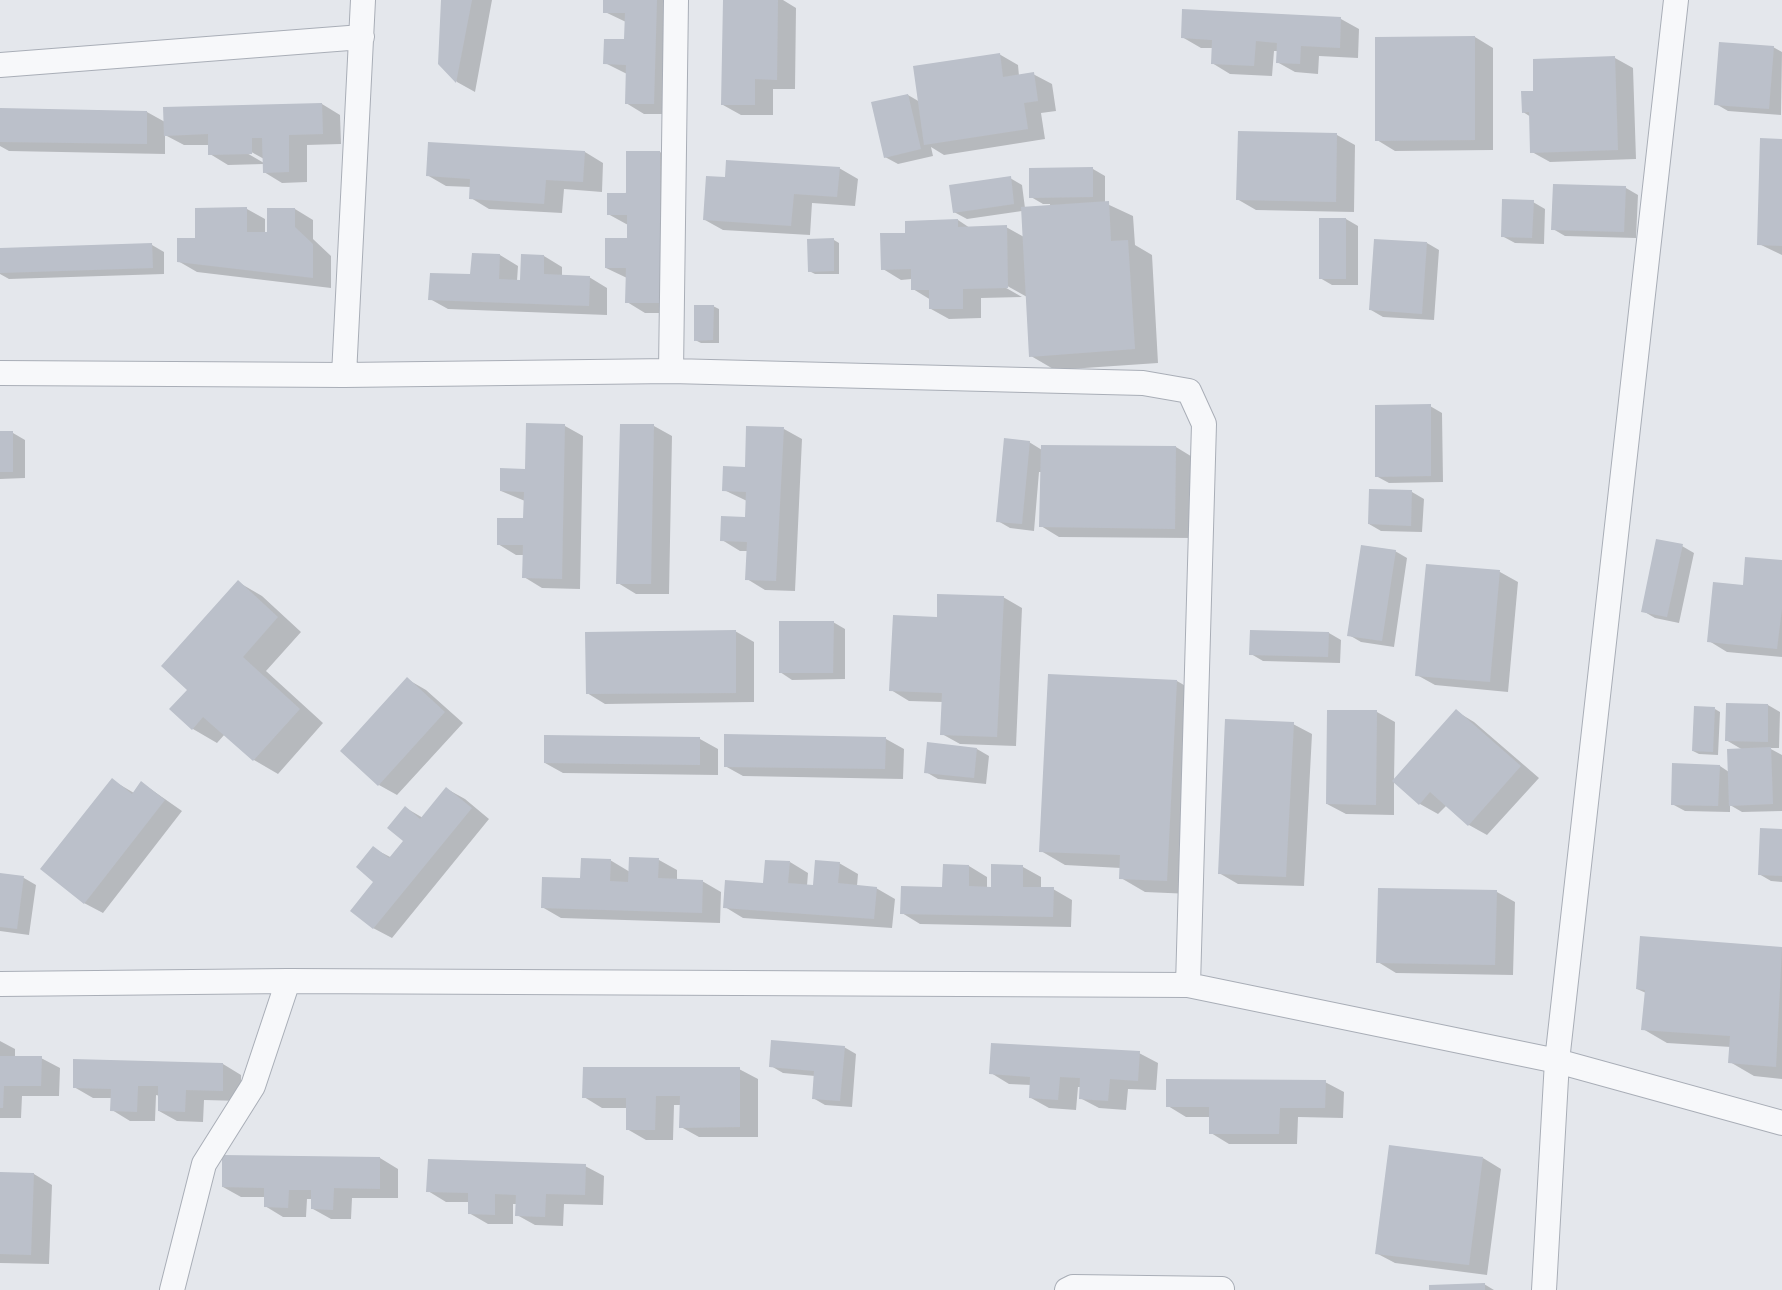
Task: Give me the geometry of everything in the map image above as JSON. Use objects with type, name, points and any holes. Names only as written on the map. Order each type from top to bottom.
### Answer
[{"type":"street","points":[[344,375],[363,0]]},
{"type":"street","points":[[671,371],[676,0]]},
{"type":"street","points":[[1544,1290],[1557,1061],[1676,0]]},
{"type":"street","points":[[0,65],[362,37]]},
{"type":"street","points":[[0,373],[344,375],[671,371],[1143,383],[1189,391],[1204,424],[1188,985]]},
{"type":"street","points":[[0,984],[288,981],[1188,985],[1557,1061],[1782,1123]]},
{"type":"street","points":[[172,1290],[204,1164],[253,1086],[288,981]]},
{"type":"street","points":[[1067,1290],[1073,1287],[1222,1289]]},
{"type":"building","points":[[441,0],[472,0],[456,83],[438,64]]},
{"type":"building","points":[[603,0],[657,0],[654,104],[625,104],[626,65],[603,64],[604,39],[624,39],[625,13],[603,13]]},
{"type":"building","points":[[723,0],[778,0],[777,80],[755,79],[755,105],[721,105]]},
{"type":"building","points":[[1182,9],[1341,17],[1340,48],[1301,46],[1300,64],[1276,63],[1277,43],[1256,41],[1254,66],[1211,64],[1212,40],[1181,38]]},
{"type":"building","points":[[1475,36],[1475,140],[1375,141],[1375,37]]},
{"type":"building","points":[[1719,42],[1774,46],[1769,109],[1714,105]]},
{"type":"building","points":[[1000,53],[1003,77],[1034,72],[1038,101],[1024,103],[1028,129],[924,145],[913,66]]},
{"type":"building","points":[[1615,56],[1618,150],[1530,153],[1529,112],[1522,113],[1521,91],[1533,91],[1533,59]]},
{"type":"building","points":[[908,94],[921,149],[884,158],[871,102]]},
{"type":"building","points":[[322,103],[323,134],[289,135],[289,172],[263,173],[262,138],[252,138],[252,154],[208,155],[208,134],[164,136],[163,107]]},
{"type":"building","points":[[0,108],[147,111],[147,144],[0,142]]},
{"type":"building","points":[[1238,131],[1337,133],[1336,202],[1236,200]]},
{"type":"building","points":[[1760,138],[1782,139],[1782,246],[1757,245]]},
{"type":"building","points":[[428,142],[585,151],[583,182],[546,180],[544,204],[469,199],[470,179],[426,176]]},
{"type":"building","points":[[626,151],[660,151],[660,303],[625,303],[626,268],[605,268],[605,238],[627,238],[627,215],[607,215],[607,193],[626,193]]},
{"type":"building","points":[[726,160],[840,167],[837,197],[794,194],[791,226],[703,220],[706,176],[725,177]]},
{"type":"building","points":[[1093,167],[1093,197],[1029,198],[1029,168]]},
{"type":"building","points":[[1011,176],[1014,204],[953,213],[949,185]]},
{"type":"building","points":[[1553,184],[1626,186],[1624,232],[1551,230]]},
{"type":"building","points":[[1502,199],[1534,200],[1532,238],[1501,237]]},
{"type":"building","points":[[1109,201],[1111,241],[1128,240],[1135,349],[1029,357],[1021,207]]},
{"type":"building","points":[[247,207],[247,232],[267,232],[267,208],[295,208],[295,227],[313,244],[313,278],[177,262],[177,238],[195,238],[195,208]]},
{"type":"building","points":[[1319,218],[1346,218],[1346,279],[1319,279]]},
{"type":"building","points":[[958,219],[958,227],[1007,225],[1008,288],[963,289],[963,309],[929,309],[929,290],[911,290],[911,269],[881,270],[880,233],[905,233],[905,221]]},
{"type":"building","points":[[834,238],[834,271],[808,272],[807,239]]},
{"type":"building","points":[[1374,239],[1427,242],[1422,314],[1369,310]]},
{"type":"building","points":[[152,243],[153,268],[0,273],[0,248]]},
{"type":"building","points":[[472,253],[500,254],[499,279],[520,280],[521,254],[544,255],[544,274],[590,276],[589,306],[428,300],[430,273],[470,274]]},
{"type":"building","points":[[694,305],[714,305],[713,340],[694,341]]},
{"type":"building","points":[[1431,404],[1431,476],[1375,477],[1375,405]]},
{"type":"building","points":[[526,423],[565,424],[562,579],[522,578],[523,545],[497,545],[497,518],[523,518],[524,492],[500,491],[500,468],[525,469]]},
{"type":"building","points":[[620,424],[654,424],[651,584],[616,584]]},
{"type":"building","points":[[746,426],[784,427],[776,581],[745,580],[747,542],[720,541],[721,516],[745,517],[746,492],[722,491],[723,466],[745,467]]},
{"type":"building","points":[[0,431],[13,431],[13,472],[0,472]]},
{"type":"building","points":[[1004,438],[1030,441],[1022,524],[996,522]]},
{"type":"building","points":[[1041,445],[1176,446],[1175,529],[1039,527]]},
{"type":"building","points":[[1369,489],[1412,490],[1411,526],[1368,524]]},
{"type":"building","points":[[1656,539],[1683,544],[1667,617],[1641,612]]},
{"type":"building","points":[[1361,545],[1396,550],[1382,641],[1347,636]]},
{"type":"building","points":[[1745,557],[1782,560],[1782,609],[1777,649],[1707,642],[1713,582],[1743,585]]},
{"type":"building","points":[[1426,564],[1500,570],[1490,682],[1415,676]]},
{"type":"building","points":[[238,580],[278,617],[243,657],[300,709],[253,761],[203,717],[192,730],[169,709],[187,690],[161,666]]},
{"type":"building","points":[[937,594],[1004,596],[997,737],[940,735],[942,693],[889,691],[893,615],[937,617]]},
{"type":"building","points":[[779,621],[834,621],[833,673],[779,673]]},
{"type":"building","points":[[736,630],[736,693],[586,694],[585,632]]},
{"type":"building","points":[[1250,630],[1329,632],[1328,657],[1249,655]]},
{"type":"building","points":[[1048,674],[1177,680],[1167,881],[1119,879],[1120,855],[1039,852]]},
{"type":"building","points":[[407,677],[445,712],[378,786],[340,751]]},
{"type":"building","points":[[1726,703],[1768,704],[1768,742],[1725,741]]},
{"type":"building","points":[[1694,706],[1715,707],[1713,752],[1692,751]]},
{"type":"building","points":[[1456,709],[1521,766],[1468,826],[1430,792],[1419,805],[1392,781]]},
{"type":"building","points":[[1327,710],[1377,710],[1376,805],[1326,804]]},
{"type":"building","points":[[1225,719],[1294,722],[1286,877],[1218,874]]},
{"type":"building","points":[[724,734],[886,737],[885,769],[724,767]]},
{"type":"building","points":[[544,735],[700,737],[700,765],[544,763]]},
{"type":"building","points":[[927,742],[977,748],[974,778],[924,773]]},
{"type":"building","points":[[1771,747],[1773,804],[1729,806],[1727,749]]},
{"type":"building","points":[[1672,763],[1720,765],[1718,806],[1671,805]]},
{"type":"building","points":[[112,778],[132,794],[141,781],[165,800],[84,904],[40,869]]},
{"type":"building","points":[[446,787],[472,808],[373,929],[350,911],[373,882],[356,867],[373,846],[389,858],[403,841],[387,828],[405,806],[420,819]]},
{"type":"building","points":[[1760,828],[1782,829],[1782,876],[1758,875]]},
{"type":"building","points":[[629,857],[659,858],[658,878],[703,880],[702,913],[541,908],[542,877],[580,878],[581,858],[611,859],[610,881],[628,882]]},
{"type":"building","points":[[765,860],[790,861],[788,883],[813,885],[815,860],[840,862],[838,883],[877,887],[874,919],[723,908],[725,880],[763,883]]},
{"type":"building","points":[[943,864],[969,865],[969,886],[991,887],[991,864],[1023,865],[1023,887],[1054,887],[1053,917],[900,914],[901,886],[942,887]]},
{"type":"building","points":[[0,873],[24,876],[17,929],[0,927]]},
{"type":"building","points":[[1378,888],[1497,890],[1495,965],[1376,963]]},
{"type":"building","points":[[1640,936],[1782,947],[1776,1067],[1728,1063],[1730,1036],[1641,1030],[1645,990],[1636,989]]},
{"type":"building","points":[[771,1040],[845,1046],[840,1101],[812,1099],[814,1071],[769,1067]]},
{"type":"building","points":[[991,1043],[1140,1051],[1138,1081],[1110,1079],[1108,1101],[1079,1099],[1080,1078],[1060,1077],[1058,1100],[1029,1098],[1030,1077],[989,1074]]},
{"type":"building","points":[[0,1056],[42,1056],[41,1086],[4,1086],[3,1108],[0,1108]]},
{"type":"building","points":[[73,1059],[223,1063],[223,1091],[186,1090],[185,1112],[158,1111],[158,1086],[138,1086],[137,1112],[110,1111],[111,1089],[73,1088]]},
{"type":"building","points":[[583,1067],[740,1067],[740,1127],[679,1128],[680,1096],[656,1096],[655,1130],[626,1130],[626,1098],[582,1098]]},
{"type":"building","points":[[1166,1079],[1326,1080],[1325,1108],[1280,1108],[1279,1134],[1209,1134],[1209,1107],[1166,1107]]},
{"type":"building","points":[[1389,1145],[1483,1157],[1469,1265],[1375,1254]]},
{"type":"building","points":[[222,1155],[380,1157],[380,1189],[334,1188],[333,1210],[311,1209],[311,1190],[289,1190],[288,1208],[264,1207],[264,1188],[222,1187]]},
{"type":"building","points":[[428,1159],[586,1164],[585,1195],[546,1194],[545,1217],[515,1216],[516,1195],[495,1194],[495,1215],[468,1214],[468,1193],[426,1192]]},
{"type":"building","points":[[0,1172],[34,1173],[31,1255],[0,1254]]},
{"type":"building","points":[[1485,1283],[1485,1290],[1429,1290],[1429,1285]]}]
